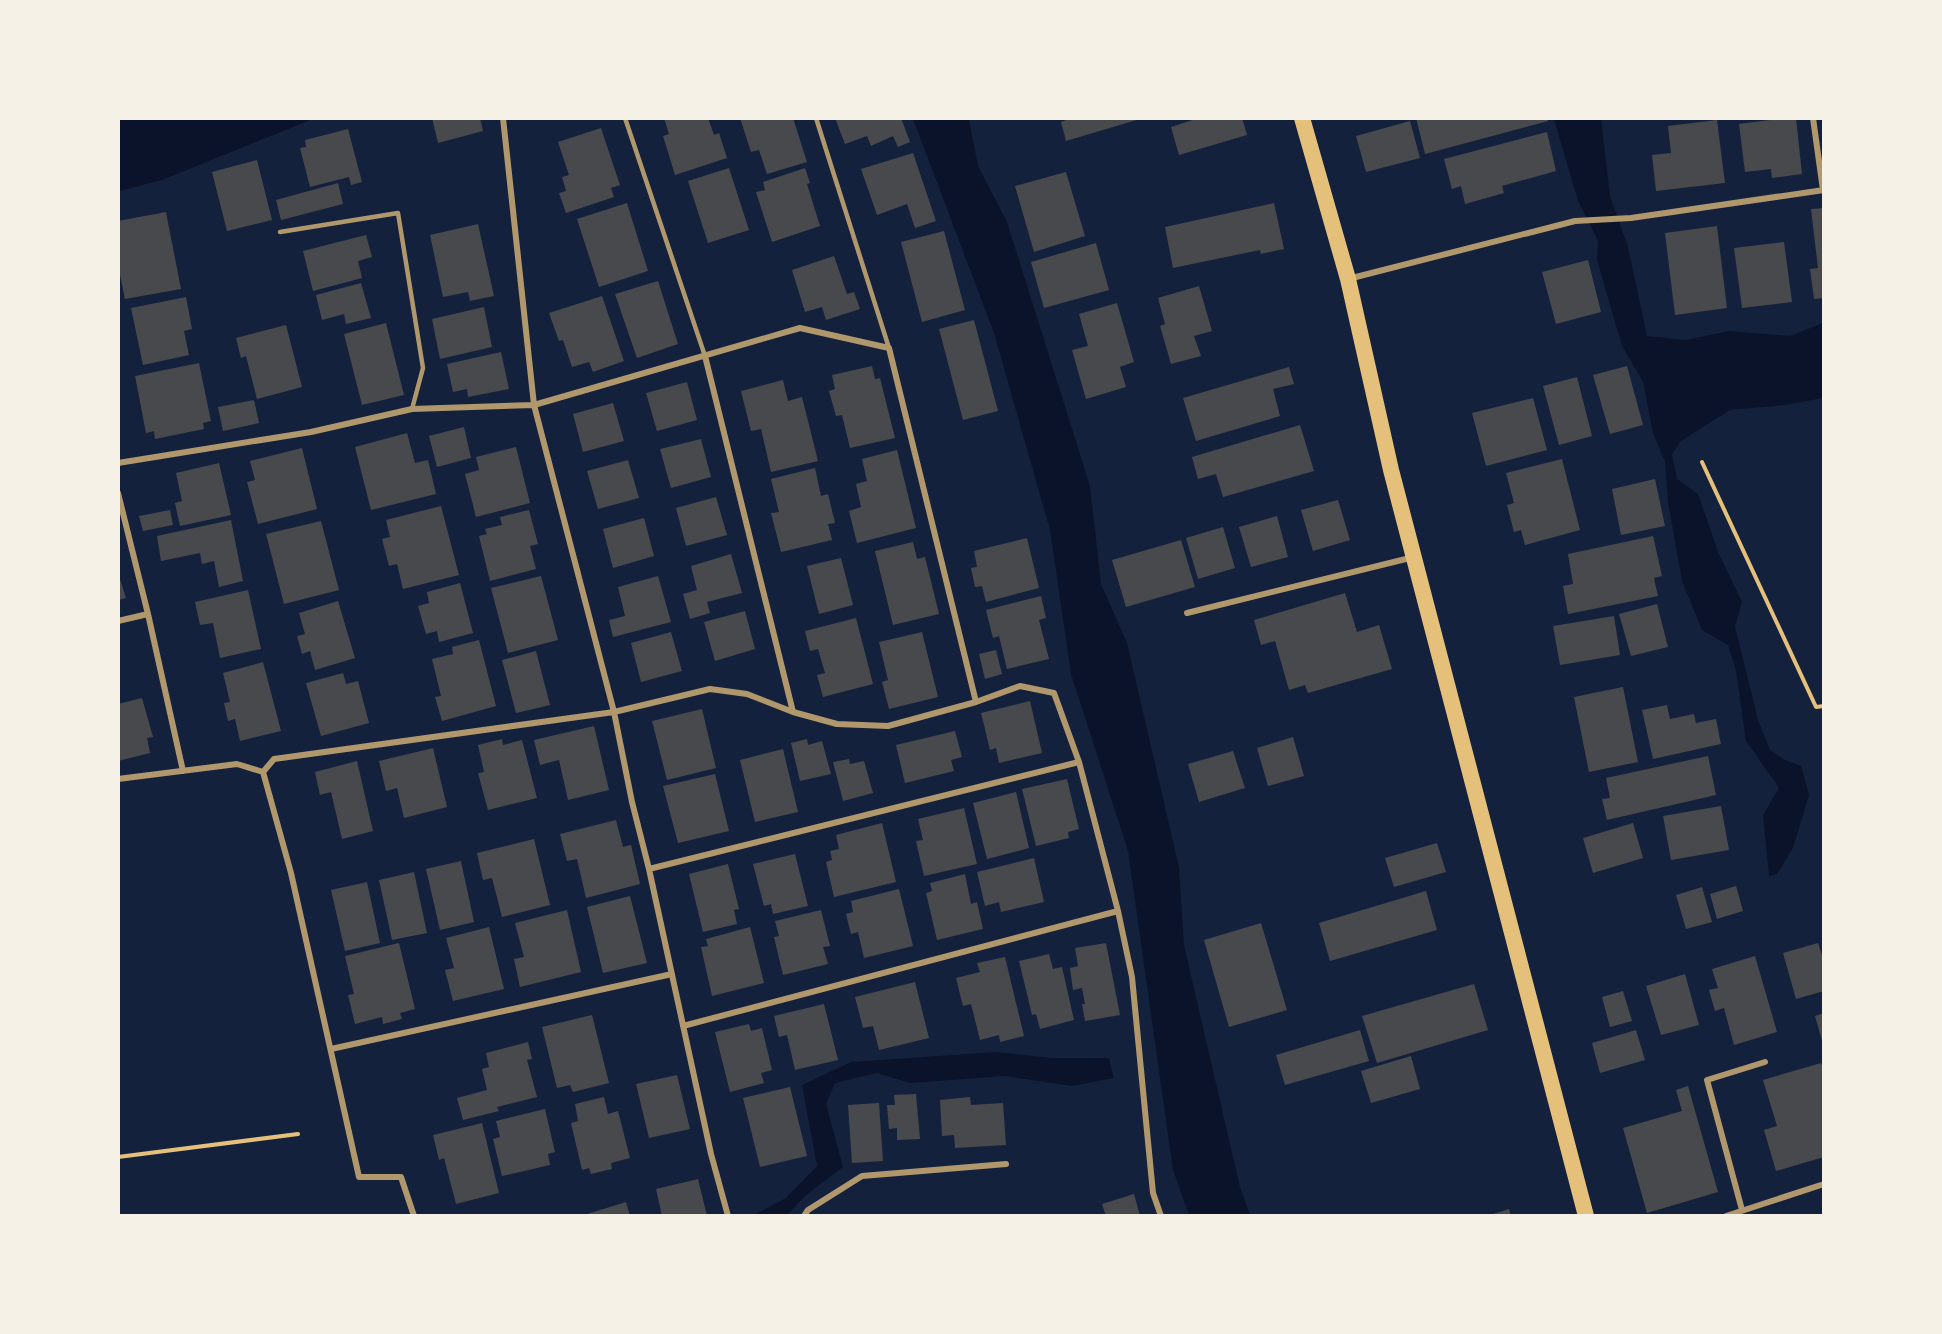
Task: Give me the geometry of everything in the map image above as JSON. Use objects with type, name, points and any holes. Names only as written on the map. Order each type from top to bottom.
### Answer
[{"type":"highway","points":[[1302,118],[1348,279],[1391,470],[1586,1215]]},
{"type":"street","points":[[503,118],[534,405],[615,712],[632,802],[649,869],[711,1154],[728,1215]]},
{"type":"street","points":[[1348,279],[1575,221],[1631,218],[1823,190],[1814,118]]},
{"type":"street","points":[[118,463],[311,432],[412,409],[534,405],[800,328],[889,348],[976,702]]},
{"type":"street","points":[[705,356],[793,712]]},
{"type":"street","points":[[118,493],[183,771]]},
{"type":"street","points":[[1187,613],[1414,557]]},
{"type":"street","points":[[118,621],[148,614]]},
{"type":"street","points":[[262,772],[274,759],[615,712],[710,689],[747,694],[793,712],[837,724],[888,726],[976,702],[1020,686],[1054,693],[1079,762],[1118,911],[1132,977],[1153,1193],[1161,1215]]},
{"type":"street","points":[[649,869],[1079,762]]},
{"type":"street","points":[[118,780],[237,764],[262,772]]},
{"type":"street","points":[[262,772],[291,873],[359,1178],[401,1177],[414,1215]]},
{"type":"street","points":[[683,1026],[1118,911]]},
{"type":"street","points":[[331,1049],[672,974]]},
{"type":"street","points":[[1742,1210],[1707,1080],[1765,1062]]},
{"type":"street","points":[[804,1215],[808,1210],[862,1176],[1006,1164]]},
{"type":"street","points":[[1726,1215],[1824,1184]]},
{"type":"lane","points":[[625,118],[705,356]]},
{"type":"lane","points":[[816,118],[889,348]]},
{"type":"lane","points":[[280,232],[398,213],[423,368],[412,409]]},
{"type":"path","points":[[1701,462],[1816,707],[1824,706]]},
{"type":"path","points":[[118,1157],[298,1134]]},
{"type":"water","points":[[119,118],[313,119],[162,180],[119,191]]},
{"type":"water","points":[[913,119],[969,119],[978,166],[1007,222],[1090,486],[1101,584],[1127,643],[1179,867],[1184,945],[1240,1187],[1250,1215],[1189,1215],[1173,1170],[1128,851],[1071,674],[1050,530],[994,333]]},
{"type":"water","points":[[1554,119],[1601,119],[1610,196],[1628,247],[1647,336],[1686,340],[1729,331],[1790,336],[1823,323],[1823,398],[1786,405],[1730,410],[1681,441],[1672,454],[1677,479],[1698,494],[1719,554],[1742,602],[1735,626],[1758,720],[1770,750],[1785,760],[1801,766],[1809,795],[1793,848],[1777,874],[1769,876],[1763,815],[1779,788],[1746,741],[1736,671],[1728,645],[1702,630],[1682,581],[1668,502],[1665,462],[1653,433],[1643,382],[1622,346],[1597,260],[1598,241],[1578,201]]},
{"type":"water","points":[[996,1052],[1052,1058],[1109,1058],[1114,1078],[1072,1086],[1005,1076],[910,1083],[877,1073],[835,1083],[826,1104],[843,1167],[805,1196],[787,1215],[754,1215],[786,1198],[817,1166],[802,1085],[851,1062]]},
{"type":"building","points":[[432,118],[480,118],[483,131],[438,143]]},
{"type":"building","points":[[664,118],[708,118],[714,135],[719,133],[727,158],[675,175],[663,136],[669,134]]},
{"type":"building","points":[[740,118],[793,118],[807,162],[767,174],[759,150],[751,152]]},
{"type":"building","points":[[835,118],[901,118],[910,142],[898,147],[893,136],[871,146],[867,136],[845,144]]},
{"type":"building","points":[[1071,118],[1140,119],[1066,141],[1061,122]]},
{"type":"building","points":[[1199,118],[1242,118],[1247,135],[1179,155],[1171,127]]},
{"type":"building","points":[[1416,118],[1547,118],[1548,121],[1425,154]]},
{"type":"building","points":[[1796,118],[1802,174],[1772,178],[1771,169],[1745,172],[1739,124]]},
{"type":"building","points":[[1717,120],[1725,183],[1656,191],[1652,155],[1671,153],[1668,126]]},
{"type":"building","points":[[1410,121],[1420,158],[1366,172],[1356,136]]},
{"type":"building","points":[[601,128],[620,185],[611,188],[614,197],[566,213],[559,193],[566,191],[562,177],[569,175],[558,142]]},
{"type":"building","points":[[348,129],[362,182],[351,185],[349,177],[310,187],[300,148],[306,147],[305,140]]},
{"type":"building","points":[[1547,132],[1556,171],[1502,186],[1504,193],[1465,204],[1461,186],[1452,189],[1444,159]]},
{"type":"building","points":[[913,153],[936,221],[915,228],[907,204],[877,215],[861,169]]},
{"type":"building","points":[[257,160],[272,220],[227,231],[212,172]]},
{"type":"building","points":[[729,168],[749,230],[708,243],[688,181]]},
{"type":"building","points":[[805,168],[810,183],[807,184],[820,226],[772,242],[756,192],[765,190],[763,182]]},
{"type":"building","points":[[1066,172],[1085,236],[1034,252],[1015,186]]},
{"type":"building","points":[[338,183],[343,204],[281,220],[276,200]]},
{"type":"building","points":[[627,203],[648,271],[599,287],[577,219]]},
{"type":"building","points":[[1274,203],[1284,249],[1261,254],[1260,250],[1173,268],[1165,227]]},
{"type":"building","points":[[1824,208],[1824,298],[1814,299],[1810,269],[1818,268],[1811,209]]},
{"type":"building","points":[[166,212],[181,289],[125,299],[118,265],[118,221]]},
{"type":"building","points":[[478,224],[494,296],[470,301],[468,292],[443,297],[430,235]]},
{"type":"building","points":[[1717,226],[1727,308],[1675,315],[1665,233]]},
{"type":"building","points":[[944,231],[965,310],[922,322],[901,242]]},
{"type":"building","points":[[366,235],[372,257],[358,261],[362,278],[313,291],[303,251]]},
{"type":"building","points":[[1784,242],[1792,302],[1742,308],[1734,248]]},
{"type":"building","points":[[1096,243],[1109,290],[1044,308],[1031,262]]},
{"type":"building","points":[[834,256],[847,294],[854,292],[860,309],[826,320],[822,307],[805,312],[792,270]]},
{"type":"building","points":[[1588,260],[1601,312],[1556,324],[1542,272]]},
{"type":"building","points":[[658,281],[678,344],[637,358],[615,294]]},
{"type":"building","points":[[361,283],[371,318],[346,324],[344,314],[322,320],[316,295]]},
{"type":"building","points":[[1199,286],[1212,331],[1194,336],[1201,356],[1171,364],[1160,326],[1165,324],[1158,298]]},
{"type":"building","points":[[602,296],[624,361],[593,372],[589,362],[572,367],[563,340],[559,341],[549,313]]},
{"type":"building","points":[[186,297],[192,329],[184,331],[189,355],[143,365],[131,308]]},
{"type":"building","points":[[1117,303],[1134,362],[1120,367],[1126,387],[1086,399],[1072,350],[1088,346],[1079,314]]},
{"type":"building","points":[[484,307],[492,347],[440,359],[432,319]]},
{"type":"building","points":[[974,320],[998,411],[963,420],[939,329]]},
{"type":"building","points":[[386,323],[404,395],[362,405],[344,334]]},
{"type":"building","points":[[286,325],[302,387],[257,399],[246,356],[241,358],[236,338]]},
{"type":"building","points":[[501,352],[509,389],[468,397],[467,389],[453,392],[447,364]]},
{"type":"building","points":[[199,363],[211,421],[203,423],[204,429],[155,439],[154,431],[146,433],[135,376]]},
{"type":"building","points":[[872,366],[875,379],[880,378],[895,438],[850,448],[842,415],[836,416],[829,391],[835,389],[832,375]]},
{"type":"building","points":[[1627,366],[1643,425],[1610,434],[1593,375]]},
{"type":"building","points":[[1289,367],[1294,384],[1273,389],[1280,416],[1196,441],[1183,398]]},
{"type":"building","points":[[1577,377],[1592,436],[1559,445],[1543,386]]},
{"type":"building","points":[[783,380],[788,401],[802,397],[818,461],[771,472],[761,429],[751,431],[741,391]]},
{"type":"building","points":[[687,382],[697,420],[657,431],[646,393]]},
{"type":"building","points":[[1533,398],[1547,450],[1486,466],[1472,413]]},
{"type":"building","points":[[254,400],[259,423],[223,431],[218,407]]},
{"type":"building","points":[[613,403],[624,441],[583,452],[573,414]]},
{"type":"building","points":[[1300,425],[1314,471],[1223,497],[1216,474],[1198,479],[1192,457]]},
{"type":"building","points":[[464,427],[471,458],[437,467],[429,436]]},
{"type":"building","points":[[407,433],[415,463],[428,460],[436,494],[371,510],[355,447]]},
{"type":"building","points":[[701,439],[711,477],[671,488],[660,449]]},
{"type":"building","points":[[516,447],[530,503],[476,517],[465,474],[479,470],[476,457]]},
{"type":"building","points":[[302,448],[317,509],[258,524],[247,482],[255,480],[250,461]]},
{"type":"building","points":[[897,450],[916,528],[857,543],[849,511],[861,507],[856,484],[867,481],[862,459]]},
{"type":"building","points":[[1562,459],[1580,530],[1525,545],[1521,530],[1514,532],[1507,505],[1514,503],[1506,473]]},
{"type":"building","points":[[628,460],[639,498],[598,509],[587,471]]},
{"type":"building","points":[[219,463],[231,515],[180,526],[175,503],[182,501],[176,473]]},
{"type":"building","points":[[815,468],[821,496],[828,494],[835,523],[828,524],[832,540],[781,552],[771,513],[779,512],[771,479]]},
{"type":"building","points":[[1655,479],[1665,526],[1621,535],[1612,489]]},
{"type":"building","points":[[716,497],[727,535],[686,546],[676,508]]},
{"type":"building","points":[[1338,500],[1350,540],[1313,551],[1301,510]]},
{"type":"building","points":[[441,506],[459,575],[403,589],[397,564],[389,566],[382,539],[390,537],[386,520]]},
{"type":"building","points":[[170,510],[173,525],[143,531],[139,516]]},
{"type":"building","points":[[529,510],[538,544],[530,546],[536,569],[490,581],[479,536],[487,534],[485,529],[502,525],[500,517]]},
{"type":"building","points":[[1277,516],[1288,557],[1251,567],[1239,527]]},
{"type":"building","points":[[644,518],[654,556],[613,568],[603,529]]},
{"type":"building","points":[[231,520],[243,581],[219,587],[214,561],[202,564],[200,553],[161,561],[157,536]]},
{"type":"building","points":[[321,521],[339,590],[284,604],[266,534]]},
{"type":"building","points":[[1223,527],[1235,568],[1198,579],[1186,538]]},
{"type":"building","points":[[1653,536],[1662,576],[1654,578],[1658,596],[1568,614],[1563,586],[1573,584],[1568,554]]},
{"type":"building","points":[[1027,538],[1039,588],[986,602],[982,586],[975,587],[971,568],[977,567],[974,551]]},
{"type":"building","points":[[1181,540],[1195,587],[1126,607],[1112,560]]},
{"type":"building","points":[[913,542],[917,559],[925,557],[939,614],[893,625],[875,551]]},
{"type":"building","points":[[731,554],[742,593],[707,602],[710,613],[690,619],[683,594],[697,590],[691,566]]},
{"type":"building","points":[[841,558],[853,605],[819,614],[807,566]]},
{"type":"building","points":[[118,573],[126,598],[118,600]]},
{"type":"building","points":[[541,576],[558,640],[508,653],[491,588]]},
{"type":"building","points":[[658,576],[671,622],[613,637],[609,620],[625,616],[618,587]]},
{"type":"building","points":[[460,583],[473,633],[439,642],[437,631],[426,634],[418,606],[429,603],[427,592]]},
{"type":"building","points":[[248,590],[261,649],[220,658],[213,623],[200,625],[195,602]]},
{"type":"building","points":[[1345,593],[1357,632],[1379,625],[1392,669],[1308,693],[1305,685],[1289,690],[1275,641],[1261,645],[1254,620]]},
{"type":"building","points":[[1041,596],[1046,618],[1039,620],[1049,659],[1007,669],[999,636],[993,638],[986,610]]},
{"type":"building","points":[[338,601],[355,658],[315,670],[310,651],[302,654],[297,636],[305,634],[299,613]]},
{"type":"building","points":[[1657,604],[1668,647],[1631,656],[1619,614]]},
{"type":"building","points":[[745,611],[755,649],[715,661],[704,622]]},
{"type":"building","points":[[1614,616],[1620,655],[1560,665],[1553,626]]},
{"type":"building","points":[[856,618],[873,684],[823,697],[817,675],[825,673],[818,649],[810,651],[805,631]]},
{"type":"building","points":[[671,632],[682,671],[641,682],[631,643]]},
{"type":"building","points":[[922,632],[938,697],[889,709],[882,682],[888,680],[879,642]]},
{"type":"building","points":[[479,640],[496,706],[442,721],[435,697],[441,696],[432,659],[453,654],[452,647]]},
{"type":"building","points":[[996,650],[1002,674],[985,679],[979,654]]},
{"type":"building","points":[[536,651],[550,705],[516,713],[502,660]]},
{"type":"building","points":[[263,662],[281,731],[240,741],[235,719],[228,721],[224,703],[230,702],[223,673]]},
{"type":"building","points":[[343,673],[346,684],[358,681],[369,723],[321,736],[306,683]]},
{"type":"building","points":[[1623,687],[1638,762],[1589,772],[1574,697]]},
{"type":"building","points":[[142,698],[153,737],[147,738],[150,753],[118,761],[118,704]]},
{"type":"building","points":[[1030,701],[1042,753],[999,763],[996,748],[990,750],[981,713]]},
{"type":"building","points":[[1667,705],[1670,719],[1694,714],[1696,723],[1716,719],[1721,744],[1653,759],[1642,710]]},
{"type":"building","points":[[702,709],[716,768],[667,780],[652,721]]},
{"type":"building","points":[[594,726],[609,790],[568,800],[559,760],[540,765],[534,740]]},
{"type":"building","points":[[955,731],[962,757],[951,760],[954,771],[905,783],[896,745]]},
{"type":"building","points":[[1293,737],[1304,776],[1268,786],[1257,748]]},
{"type":"building","points":[[502,739],[503,745],[522,740],[537,798],[488,810],[478,773],[484,772],[478,745]]},
{"type":"building","points":[[807,739],[808,745],[822,741],[831,774],[800,781],[791,743]]},
{"type":"building","points":[[433,748],[447,807],[404,818],[397,788],[386,791],[379,761]]},
{"type":"building","points":[[783,749],[798,812],[755,822],[740,760]]},
{"type":"building","points":[[1233,751],[1245,788],[1199,802],[1188,764]]},
{"type":"building","points":[[1708,756],[1716,795],[1607,820],[1602,799],[1610,798],[1606,778]]},
{"type":"building","points":[[849,759],[850,764],[864,761],[873,793],[843,801],[833,762]]},
{"type":"building","points":[[357,761],[373,831],[342,839],[331,792],[320,795],[315,772]]},
{"type":"building","points":[[715,774],[729,831],[678,843],[663,786]]},
{"type":"building","points":[[1067,779],[1079,829],[1068,832],[1069,838],[1036,846],[1022,789]]},
{"type":"building","points":[[1016,792],[1029,848],[987,859],[973,803]]},
{"type":"building","points":[[1721,806],[1729,850],[1671,860],[1663,816]]},
{"type":"building","points":[[964,808],[977,864],[924,876],[916,841],[923,840],[918,819]]},
{"type":"building","points":[[616,820],[623,847],[631,845],[640,884],[586,898],[577,859],[567,861],[560,834]]},
{"type":"building","points":[[882,823],[896,882],[834,897],[826,862],[832,860],[830,851],[839,849],[836,835]]},
{"type":"building","points":[[1633,823],[1643,858],[1593,873],[1583,838]]},
{"type":"building","points":[[534,839],[550,905],[502,917],[492,878],[483,880],[477,853]]},
{"type":"building","points":[[1437,843],[1446,872],[1394,887],[1385,858]]},
{"type":"building","points":[[795,854],[808,906],[773,914],[771,904],[764,906],[753,864]]},
{"type":"building","points":[[1034,858],[1044,902],[1001,912],[999,902],[985,906],[977,872]]},
{"type":"building","points":[[461,861],[474,922],[440,930],[426,869]]},
{"type":"building","points":[[728,864],[739,909],[734,910],[737,924],[703,932],[689,874]]},
{"type":"building","points":[[414,872],[427,933],[392,940],[379,880]]},
{"type":"building","points":[[965,874],[971,904],[977,902],[983,929],[937,940],[926,893],[932,891],[930,883]]},
{"type":"building","points":[[367,882],[380,943],[345,951],[331,890]]},
{"type":"building","points":[[1736,886],[1743,911],[1717,919],[1710,894]]},
{"type":"building","points":[[1702,887],[1712,922],[1686,929],[1676,895]]},
{"type":"building","points":[[899,889],[913,946],[864,958],[858,932],[851,934],[846,914],[853,912],[851,901]]},
{"type":"building","points":[[1426,891],[1437,930],[1330,961],[1319,923]]},
{"type":"building","points":[[630,896],[647,963],[603,973],[587,907]]},
{"type":"building","points":[[567,910],[581,972],[520,987],[514,959],[524,957],[515,923]]},
{"type":"building","points":[[821,910],[830,946],[823,947],[828,964],[783,975],[774,937],[779,936],[775,921]]},
{"type":"building","points":[[1261,923],[1287,1010],[1229,1027],[1204,940]]},
{"type":"building","points":[[489,927],[504,989],[453,1001],[445,970],[454,968],[446,938]]},
{"type":"building","points":[[750,927],[764,983],[712,996],[701,947],[708,946],[706,939]]},
{"type":"building","points":[[399,943],[415,1009],[400,1013],[402,1019],[383,1024],[382,1017],[355,1024],[348,995],[354,994],[345,956]]},
{"type":"building","points":[[1106,943],[1120,1015],[1085,1021],[1082,988],[1073,990],[1070,968],[1078,966],[1075,948]]},
{"type":"building","points":[[1818,943],[1824,961],[1824,991],[1796,999],[1783,953]]},
{"type":"building","points":[[1049,954],[1053,969],[1062,967],[1074,1020],[1040,1029],[1036,1014],[1032,1015],[1019,961]]},
{"type":"building","points":[[1755,956],[1777,1032],[1734,1045],[1724,1008],[1715,1011],[1709,990],[1718,988],[1712,969]]},
{"type":"building","points":[[1005,957],[1024,1036],[1000,1042],[999,1035],[980,1040],[971,1004],[963,1006],[956,978],[980,972],[977,963]]},
{"type":"building","points":[[1685,974],[1699,1025],[1661,1035],[1646,986]]},
{"type":"building","points":[[915,982],[929,1038],[879,1050],[873,1026],[863,1028],[855,997]]},
{"type":"building","points":[[1474,984],[1488,1030],[1377,1063],[1362,1016]]},
{"type":"building","points":[[1623,991],[1632,1021],[1610,1027],[1602,997]]},
{"type":"building","points":[[824,1004],[838,1060],[795,1070],[787,1035],[779,1037],[774,1016]]},
{"type":"building","points":[[1824,1013],[1824,1044],[1823,1044],[1815,1016]]},
{"type":"building","points":[[592,1015],[609,1083],[573,1092],[570,1085],[557,1088],[542,1027]]},
{"type":"building","points":[[749,1024],[751,1031],[762,1028],[772,1070],[761,1073],[764,1083],[730,1092],[715,1032]]},
{"type":"building","points":[[1360,1030],[1369,1061],[1285,1085],[1276,1055]]},
{"type":"building","points":[[1636,1030],[1645,1060],[1600,1073],[1592,1043]]},
{"type":"building","points":[[528,1042],[532,1059],[527,1060],[537,1097],[497,1107],[499,1111],[463,1120],[457,1098],[487,1090],[482,1069],[489,1067],[486,1053]]},
{"type":"building","points":[[1411,1056],[1420,1089],[1371,1103],[1361,1071]]},
{"type":"building","points":[[1821,1063],[1824,1070],[1824,1157],[1776,1171],[1764,1130],[1777,1126],[1763,1080]]},
{"type":"building","points":[[677,1075],[690,1129],[649,1138],[636,1084]]},
{"type":"building","points":[[1688,1086],[1718,1192],[1647,1213],[1623,1128],[1682,1111],[1676,1090]]},
{"type":"building","points":[[790,1087],[807,1156],[760,1167],[743,1098]]},
{"type":"building","points":[[916,1094],[920,1139],[897,1140],[897,1128],[889,1129],[887,1105],[895,1105],[894,1095]]},
{"type":"building","points":[[604,1097],[608,1114],[618,1111],[630,1158],[611,1163],[612,1169],[591,1174],[589,1168],[582,1170],[571,1123],[578,1121],[575,1104]]},
{"type":"building","points":[[970,1097],[971,1105],[1003,1103],[1006,1145],[955,1148],[954,1135],[942,1136],[940,1100]]},
{"type":"building","points":[[879,1103],[883,1161],[852,1163],[848,1105]]},
{"type":"building","points":[[545,1109],[555,1152],[548,1154],[550,1165],[502,1176],[493,1139],[500,1137],[496,1121]]},
{"type":"building","points":[[482,1123],[499,1193],[456,1204],[444,1158],[439,1160],[433,1135]]},
{"type":"building","points":[[698,1179],[707,1216],[662,1216],[656,1189]]},
{"type":"building","points":[[1134,1194],[1140,1216],[1106,1216],[1102,1204]]},
{"type":"building","points":[[626,1202],[630,1216],[584,1216],[584,1215]]},
{"type":"building","points":[[1509,1209],[1511,1216],[1490,1216],[1490,1215]]}]
